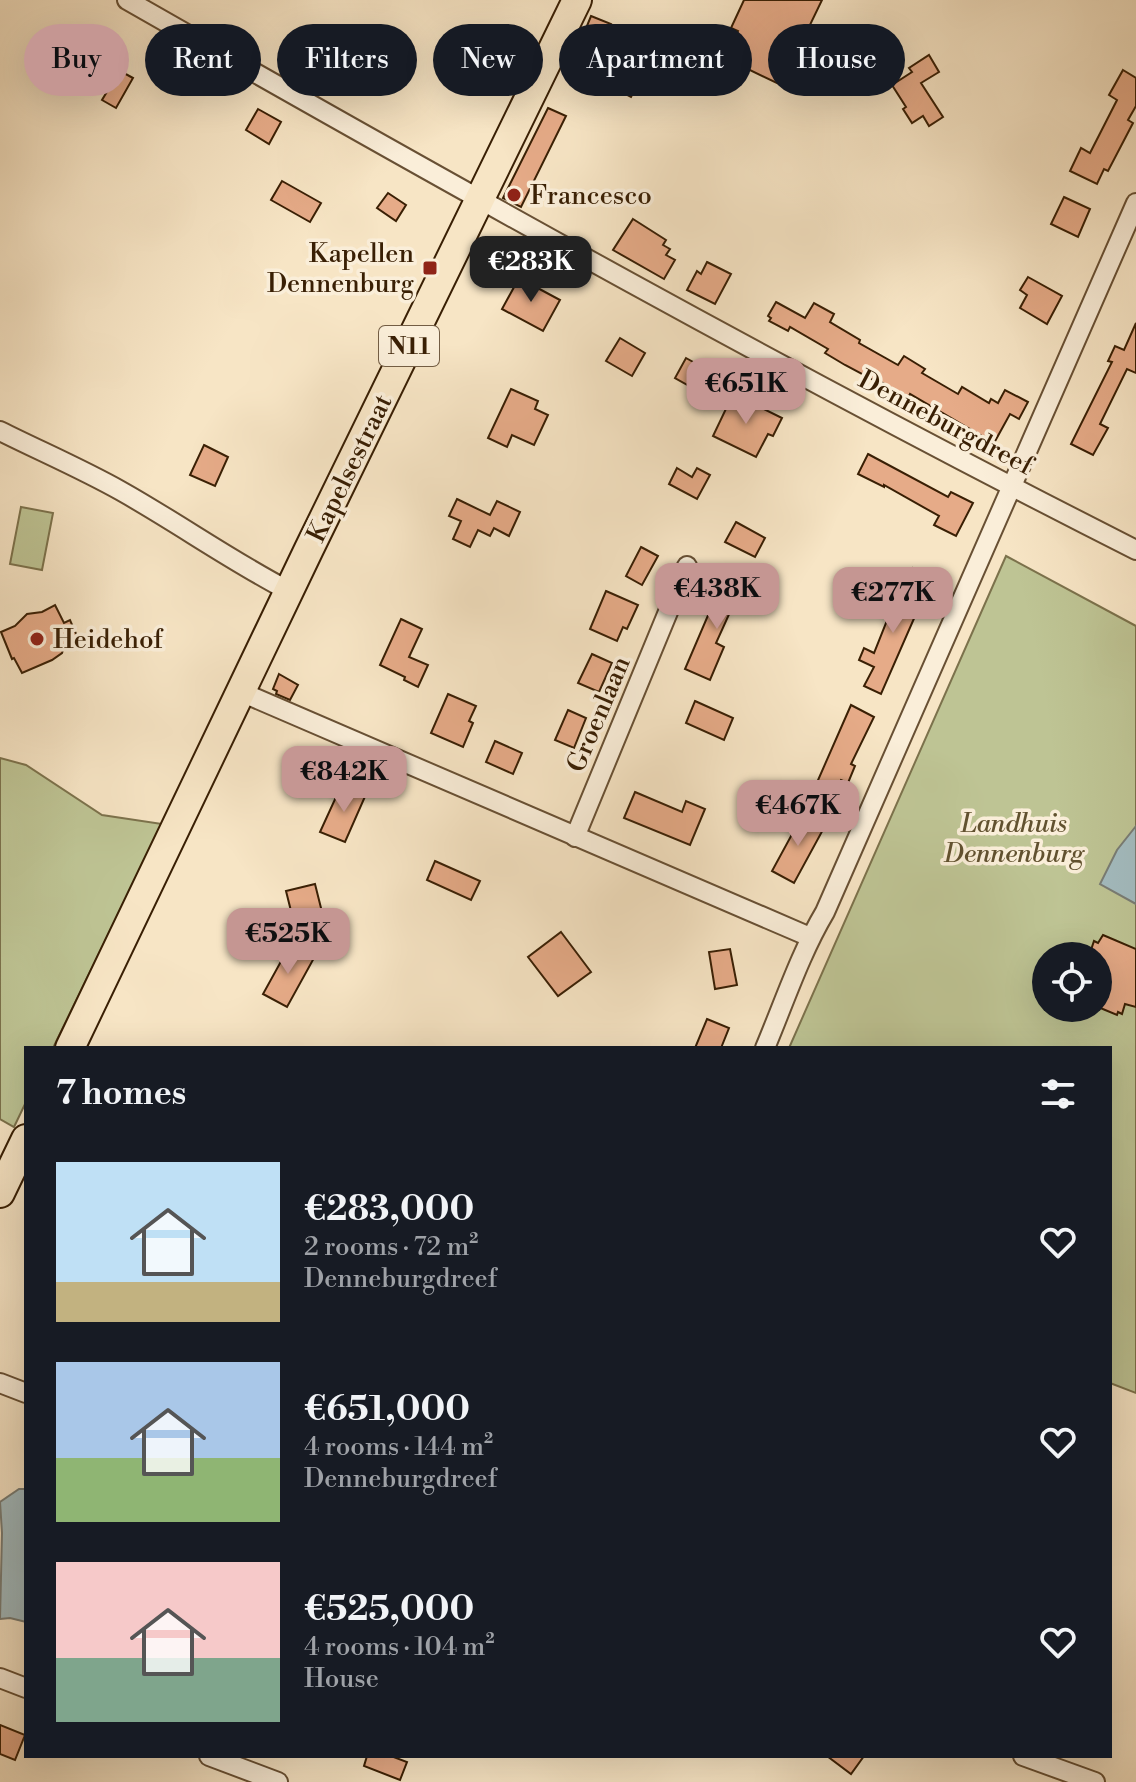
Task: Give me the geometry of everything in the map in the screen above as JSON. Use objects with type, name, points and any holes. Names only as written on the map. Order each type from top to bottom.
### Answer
[{"type":"main road","name":"Kapelsestraat","points":[[71,1046],[577,0]]},
{"type":"main road","points":[[0,1193],[24,1143]]},
{"type":"street","name":"Denneburgdreef","points":[[127,0],[480,202],[1012,487],[1136,550]]},
{"type":"street","points":[[766,1046],[810,937],[825,912],[1136,203]]},
{"type":"street","points":[[0,431],[117,488],[198,535],[245,568],[289,591]]},
{"type":"street","name":"Groenlaan","points":[[575,837],[687,566]]},
{"type":"street","points":[[241,692],[810,937]]},
{"type":"street","points":[[0,1383],[24,1392]]},
{"type":"street","points":[[0,1678],[24,1687]]},
{"type":"street","points":[[214,1758],[278,1782]]},
{"type":"street","points":[[1029,1758],[1095,1782]]},
{"type":"green space","points":[[21,507],[53,513],[42,570],[10,564]]},
{"type":"green space","name":"Landhuis Dennenburg","points":[[1006,556],[1136,626],[1136,1393],[1112,1384],[1112,1046],[790,1046]]},
{"type":"green space","points":[[0,758],[26,765],[102,815],[162,824],[54,1046],[24,1046],[24,1106],[14,1127],[0,1119]]},
{"type":"water","points":[[1136,826],[1136,904],[1100,884],[1117,850]]},
{"type":"water","points":[[24,1489],[24,1622],[0,1619],[0,1502]]},
{"type":"building","points":[[744,0],[822,0],[810,24],[768,24],[768,79],[752,71],[752,24],[733,24]]},
{"type":"building","points":[[591,16],[611,24],[588,24]]},
{"type":"building","points":[[929,55],[939,72],[921,83],[943,117],[929,126],[923,116],[912,123],[903,109],[906,107],[899,96],[905,96],[905,77],[912,72],[909,68]]},
{"type":"building","points":[[1123,70],[1136,78],[1136,106],[1128,120],[1133,123],[1108,171],[1104,169],[1097,184],[1070,171],[1081,148],[1090,153],[1117,100],[1109,95]]},
{"type":"building","points":[[104,96],[123,96],[116,108],[102,100]]},
{"type":"building","points":[[548,108],[566,116],[521,207],[503,198]]},
{"type":"building","points":[[258,109],[281,122],[269,144],[246,130]]},
{"type":"building","points":[[282,181],[321,203],[310,222],[271,200]]},
{"type":"building","points":[[388,193],[406,205],[396,221],[377,208]]},
{"type":"building","points":[[1064,197],[1090,209],[1078,237],[1051,224]]},
{"type":"building","points":[[633,219],[666,240],[663,245],[670,249],[666,255],[675,260],[664,279],[613,250]]},
{"type":"building","points":[[707,262],[731,274],[715,304],[687,290],[697,271],[701,274]]},
{"type":"building","points":[[1028,277],[1062,296],[1047,324],[1020,308],[1027,295],[1020,290]]},
{"type":"building","points":[[519,278],[560,300],[543,331],[502,309]]},
{"type":"building","points":[[776,302],[805,318],[814,303],[834,314],[830,322],[860,340],[859,343],[898,365],[904,356],[925,369],[922,373],[958,394],[962,387],[989,403],[991,399],[998,403],[1005,390],[1028,402],[1019,419],[1010,414],[994,443],[910,394],[908,398],[845,365],[825,353],[828,349],[790,327],[788,331],[769,321],[771,318],[768,316]]},
{"type":"building","points":[[1136,323],[1136,373],[1127,369],[1100,424],[1108,428],[1093,455],[1071,444],[1112,362],[1108,361],[1115,346],[1124,350]]},
{"type":"building","points":[[620,338],[645,353],[632,376],[606,361]]},
{"type":"building","points":[[686,358],[718,376],[707,396],[675,378]]},
{"type":"building","points":[[511,389],[538,401],[535,409],[548,415],[534,445],[512,435],[507,447],[488,438]]},
{"type":"building","points":[[733,394],[782,418],[773,436],[768,434],[756,457],[713,436]]},
{"type":"building","points":[[204,445],[228,457],[215,486],[190,475]]},
{"type":"building","points":[[868,454],[948,497],[951,492],[973,503],[956,536],[934,525],[939,516],[858,474]]},
{"type":"building","points":[[677,468],[692,477],[697,468],[710,475],[697,499],[669,484]]},
{"type":"building","points":[[457,499],[490,515],[497,501],[520,512],[509,536],[494,528],[490,536],[478,530],[470,547],[453,539],[461,521],[449,516]]},
{"type":"building","points":[[736,522],[765,538],[755,557],[725,542]]},
{"type":"building","points":[[641,547],[658,556],[642,585],[626,576]]},
{"type":"building","points":[[913,568],[926,574],[907,610],[916,614],[881,694],[864,686],[874,667],[859,660],[864,648],[874,653]]},
{"type":"building","points":[[732,585],[763,599],[757,611],[735,601],[716,643],[724,647],[710,680],[685,669],[718,592],[727,596]]},
{"type":"building","points":[[606,591],[638,605],[627,629],[623,627],[617,641],[590,629]]},
{"type":"building","name":"Heidehof","points":[[55,605],[64,623],[70,620],[77,636],[66,641],[62,653],[52,660],[22,673],[12,659],[1,632],[15,626],[27,614],[42,612]]},
{"type":"building","points":[[401,619],[422,629],[409,657],[428,665],[418,687],[380,665]]},
{"type":"building","points":[[592,654],[612,663],[599,692],[578,683]]},
{"type":"building","points":[[279,674],[298,685],[290,700],[276,694],[277,691],[273,689]]},
{"type":"building","points":[[448,694],[476,706],[463,747],[431,733]]},
{"type":"building","points":[[695,701],[733,718],[724,740],[686,723]]},
{"type":"building","points":[[851,705],[874,717],[851,764],[855,766],[848,783],[841,780],[834,796],[815,787]]},
{"type":"building","points":[[568,710],[586,718],[574,748],[555,740]]},
{"type":"building","points":[[495,741],[522,753],[513,774],[486,762]]},
{"type":"building","points":[[350,784],[367,792],[345,842],[320,832],[336,797],[343,800]]},
{"type":"building","points":[[635,792],[682,812],[686,801],[705,809],[690,845],[624,818]]},
{"type":"building","points":[[803,814],[825,826],[794,883],[772,871]]},
{"type":"building","points":[[435,861],[480,881],[471,900],[427,880]]},
{"type":"building","points":[[315,884],[324,920],[295,927],[286,891]]},
{"type":"building","points":[[561,932],[591,972],[558,996],[528,957]]},
{"type":"building","points":[[1103,935],[1136,949],[1136,1007],[1125,1004],[1122,1014],[1112,1013],[1112,942],[1099,942]]},
{"type":"building","points":[[290,945],[314,958],[287,1007],[263,994]]},
{"type":"building","points":[[730,949],[737,985],[715,989],[709,952]]},
{"type":"building","points":[[707,1019],[729,1028],[722,1046],[696,1046]]},
{"type":"building","points":[[0,1725],[24,1735],[15,1760],[0,1754]]},
{"type":"building","points":[[366,1758],[396,1758],[407,1762],[400,1780],[364,1766]]},
{"type":"building","points":[[830,1758],[863,1758],[851,1774]]},
{"type":"place","name":"Francesco","points":[[514,195]]},
{"type":"place","name":"Kapellen Dennenburg","points":[[430,268]]},
{"type":"place","name":"Heidehof","points":[[37,639]]}]
